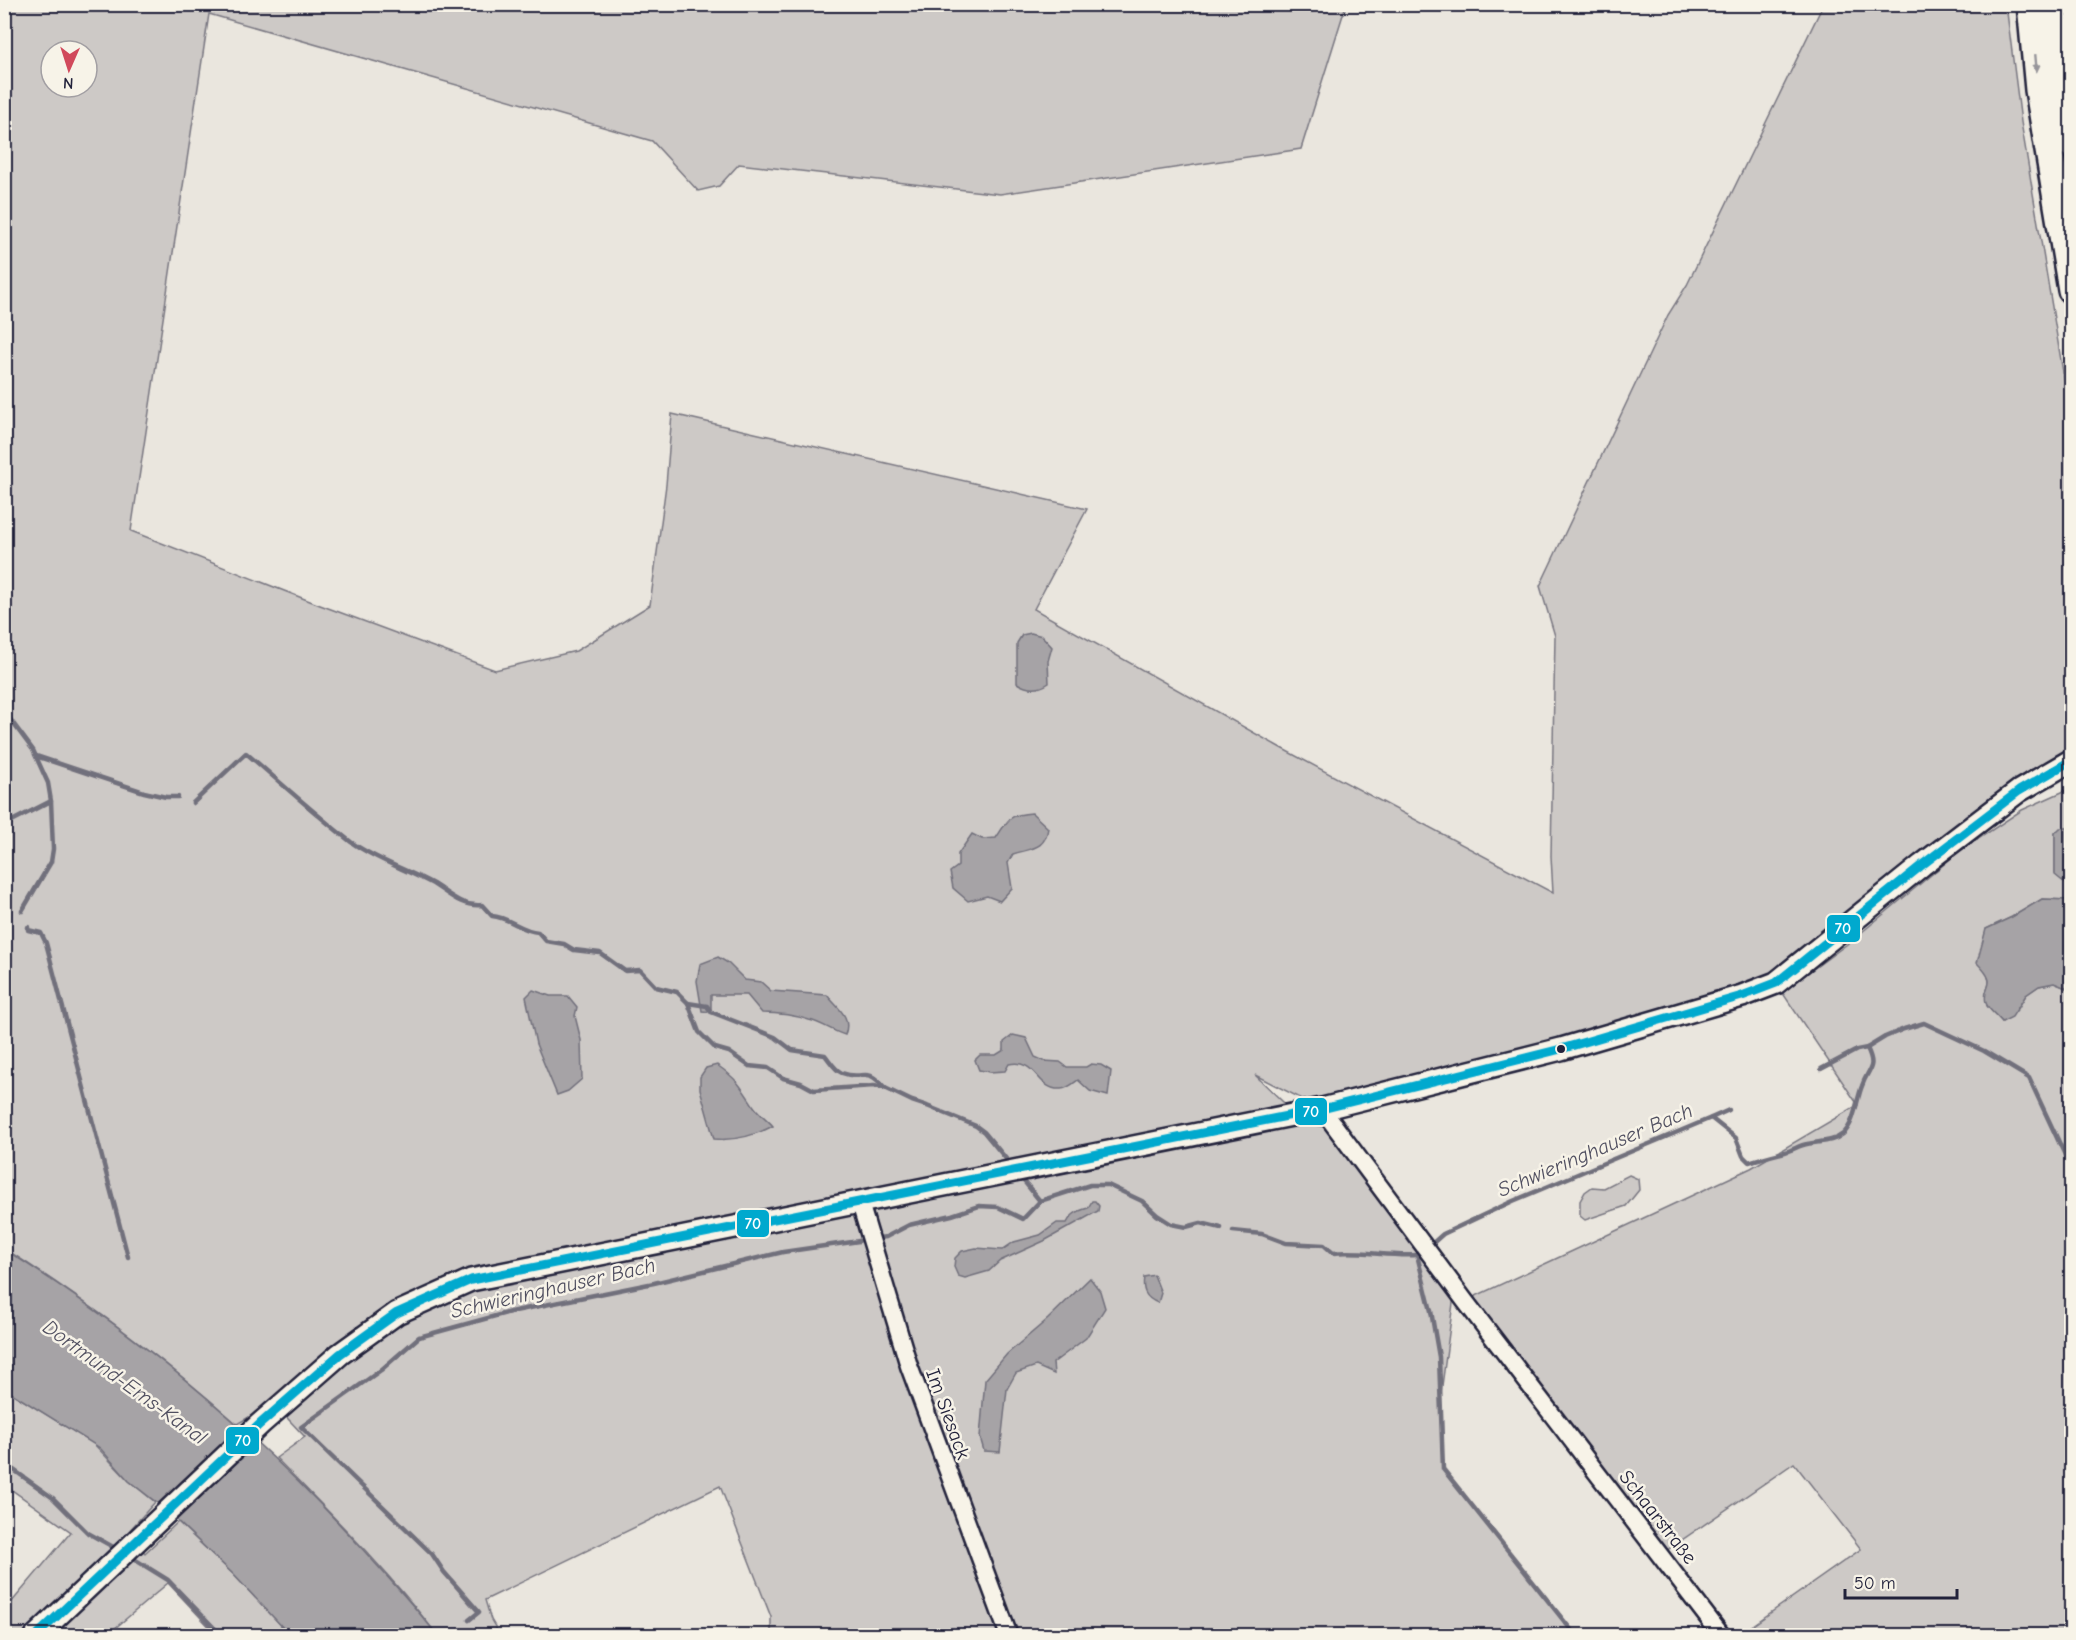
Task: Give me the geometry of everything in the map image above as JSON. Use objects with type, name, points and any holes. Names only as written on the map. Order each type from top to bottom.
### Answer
[{"type":"main road","points":[[2031,4],[2039,90],[2072,290]]},
{"type":"main road","points":[[2054,4],[2061,85],[2072,144]]},
{"type":"street","points":[[36,1635],[260,1424],[340,1354],[398,1313],[471,1280],[1322,1109],[1561,1050],[1742,996],[1776,983],[1922,865],[2019,791],[2072,760]]},
{"type":"street","points":[[2019,791],[2072,774]]},
{"type":"street","name":"Schaarstraße","points":[[1322,1109],[1464,1301],[1722,1635]]},
{"type":"street","name":"Im Siesack","points":[[860,1203],[909,1366],[944,1467],[1009,1635]]},
{"type":"shaded area","points":[[4,5],[1346,5],[1301,149],[1000,194],[739,164],[719,186],[698,191],[652,141],[209,14],[131,531],[495,670],[576,651],[650,605],[666,485],[672,414],[1087,509],[1034,609],[1281,748],[1553,893],[1551,856],[1555,636],[1540,586],[1668,315],[1687,285],[1823,5],[2006,5],[2021,122],[2071,420],[2071,750],[2025,773],[2019,791],[1788,974],[1322,1109],[1255,1075],[1305,1123],[1337,1129],[1455,1288],[1440,1401],[1443,1469],[1576,1635],[771,1635],[771,1617],[720,1486],[485,1600],[491,1620],[500,1635],[437,1635],[380,1566],[276,1458],[305,1437],[273,1403],[237,1424],[124,1332],[66,1289],[5,1249]]},
{"type":"shaded area","points":[[2071,788],[2071,831],[2069,828],[2055,833],[2055,874],[2071,888],[2071,898],[2069,900],[2042,899],[1986,929],[1987,973],[1990,985],[1986,995],[1987,1006],[2002,1022],[2018,1009],[2026,995],[2039,986],[2054,983],[2071,990],[2071,1635],[1739,1635],[1861,1549],[1794,1463],[1660,1555],[1465,1301],[1751,1168],[1858,1105],[1782,992],[1850,942],[1960,851],[2022,810]]},
{"type":"shaded area","points":[[1629,1175],[1638,1179],[1639,1190],[1626,1206],[1585,1220],[1580,1216],[1580,1201],[1585,1192],[1592,1187],[1604,1188]]},
{"type":"shaded area","points":[[5,1389],[93,1443],[129,1481],[155,1502],[128,1532],[145,1553],[178,1522],[233,1574],[290,1635],[217,1635],[168,1583],[107,1635],[5,1635],[5,1610],[71,1532],[5,1485]]},
{"type":"water","points":[[1031,633],[1042,636],[1052,647],[1048,661],[1049,683],[1033,688],[1017,683],[1017,643],[1022,635]]},
{"type":"water","points":[[1032,813],[1048,828],[1046,835],[1041,844],[1036,847],[1013,854],[1008,863],[1012,888],[1000,901],[987,896],[968,901],[953,888],[950,872],[958,866],[958,854],[972,834],[982,839],[996,838],[1010,819]]},
{"type":"water","points":[[2060,828],[2069,828],[2071,831],[2071,888],[2055,875],[2055,833]]},
{"type":"water","points":[[2071,898],[2071,990],[2054,983],[2039,986],[2026,995],[2012,1017],[2002,1022],[1986,1003],[1985,997],[1989,981],[1977,963],[1986,929],[2042,899],[2069,900]]},
{"type":"water","points":[[718,957],[728,963],[745,980],[761,982],[771,991],[827,995],[845,1018],[847,1028],[845,1035],[803,1018],[762,1013],[747,995],[711,995],[711,1012],[702,1011],[697,981],[700,964]]},
{"type":"water","points":[[533,990],[550,996],[568,996],[577,1007],[575,1016],[581,1040],[582,1079],[568,1091],[557,1095],[536,1044],[526,997]]},
{"type":"water","points":[[1013,1035],[1026,1038],[1035,1057],[1044,1061],[1060,1062],[1067,1067],[1101,1065],[1111,1071],[1108,1096],[1090,1091],[1078,1080],[1066,1088],[1053,1088],[1026,1066],[1018,1063],[1009,1064],[1005,1071],[979,1070],[975,1060],[980,1055],[996,1055],[1004,1050],[1004,1042]]},
{"type":"water","points":[[717,1065],[738,1083],[755,1108],[773,1126],[745,1137],[714,1139],[700,1089],[700,1077],[706,1068]]},
{"type":"water","points":[[1092,1201],[1099,1206],[1098,1211],[1044,1241],[1000,1261],[989,1271],[965,1278],[958,1276],[954,1267],[955,1258],[962,1251],[976,1248],[1002,1250],[1014,1242],[1040,1235],[1057,1223],[1067,1223],[1076,1213],[1088,1208]]},
{"type":"water","name":"Dortmund-Ems-Kanal","points":[[4,1249],[150,1351],[240,1427],[325,1509],[437,1635],[290,1635],[233,1574],[166,1510],[129,1481],[100,1448],[5,1389]]},
{"type":"water","points":[[1154,1275],[1161,1293],[1158,1303],[1147,1296],[1144,1286],[1144,1277]]},
{"type":"water","points":[[1090,1278],[1100,1291],[1105,1308],[1086,1338],[1053,1363],[1054,1374],[1036,1366],[1016,1373],[1007,1389],[1000,1452],[984,1451],[980,1437],[985,1380],[1007,1354],[1048,1319]]},
{"type":"waterway","points":[[4,711],[33,750],[48,783],[51,801],[53,849],[51,862],[22,911]]},
{"type":"waterway","points":[[193,803],[246,753],[351,842],[371,854],[433,884],[461,902],[482,905],[492,916],[538,932],[546,941],[564,944],[574,950],[600,953],[625,971],[640,970],[656,987],[677,992],[688,1003],[699,1032],[715,1048],[729,1052],[749,1066],[768,1068],[783,1078],[801,1083],[814,1090],[874,1086],[885,1088],[976,1126],[984,1132],[1007,1160]]},
{"type":"waterway","points":[[36,756],[144,792],[178,797]]},
{"type":"waterway","points":[[4,825],[51,801]]},
{"type":"waterway","points":[[28,927],[28,930],[41,933],[46,943],[128,1257]]},
{"type":"waterway","points":[[688,1003],[707,1006],[711,1012],[775,1037],[792,1050],[825,1055],[839,1072],[855,1076],[868,1075],[885,1088]]},
{"type":"waterway","name":"Schwieringhauser Bach","points":[[1434,1242],[1443,1234],[1513,1201],[1711,1118],[1736,1138],[1743,1156],[1749,1162],[1804,1145],[1834,1139],[1843,1134],[1853,1118],[1871,1065],[1867,1048],[1885,1037],[1924,1023],[1984,1051],[2029,1078],[2072,1170]]},
{"type":"waterway","points":[[1821,1069],[1857,1050],[1867,1048]]},
{"type":"waterway","points":[[1711,1118],[1729,1110]]},
{"type":"waterway","points":[[1023,1180],[1040,1201]]},
{"type":"waterway","name":"Schwieringhauser Bach","points":[[879,1238],[886,1237],[909,1225],[979,1206],[998,1207],[1023,1219],[1040,1201],[1090,1185],[1108,1185],[1142,1201],[1171,1224],[1186,1227],[1201,1223],[1221,1228]]},
{"type":"waterway","name":"Schwieringhauser Bach","points":[[1233,1231],[1262,1234],[1286,1243],[1324,1245],[1333,1253],[1417,1255]]},
{"type":"waterway","name":"Schwieringhauser Bach","points":[[469,1620],[479,1612],[444,1572],[432,1554],[301,1427],[381,1370],[419,1337],[510,1312],[654,1283],[783,1252],[859,1241]]},
{"type":"waterway","points":[[1417,1255],[1431,1311],[1439,1357],[1443,1469],[1576,1636]]},
{"type":"waterway","points":[[4,1463],[53,1498],[88,1533],[115,1548]]},
{"type":"waterway","points":[[134,1559],[168,1580],[222,1636]]},
{"type":"transit line","name":"70","points":[[36,1636],[260,1424],[340,1354],[397,1313],[471,1280],[1322,1109],[1561,1049],[1742,996],[1776,983],[1922,865],[2019,791],[2072,760]]}]
